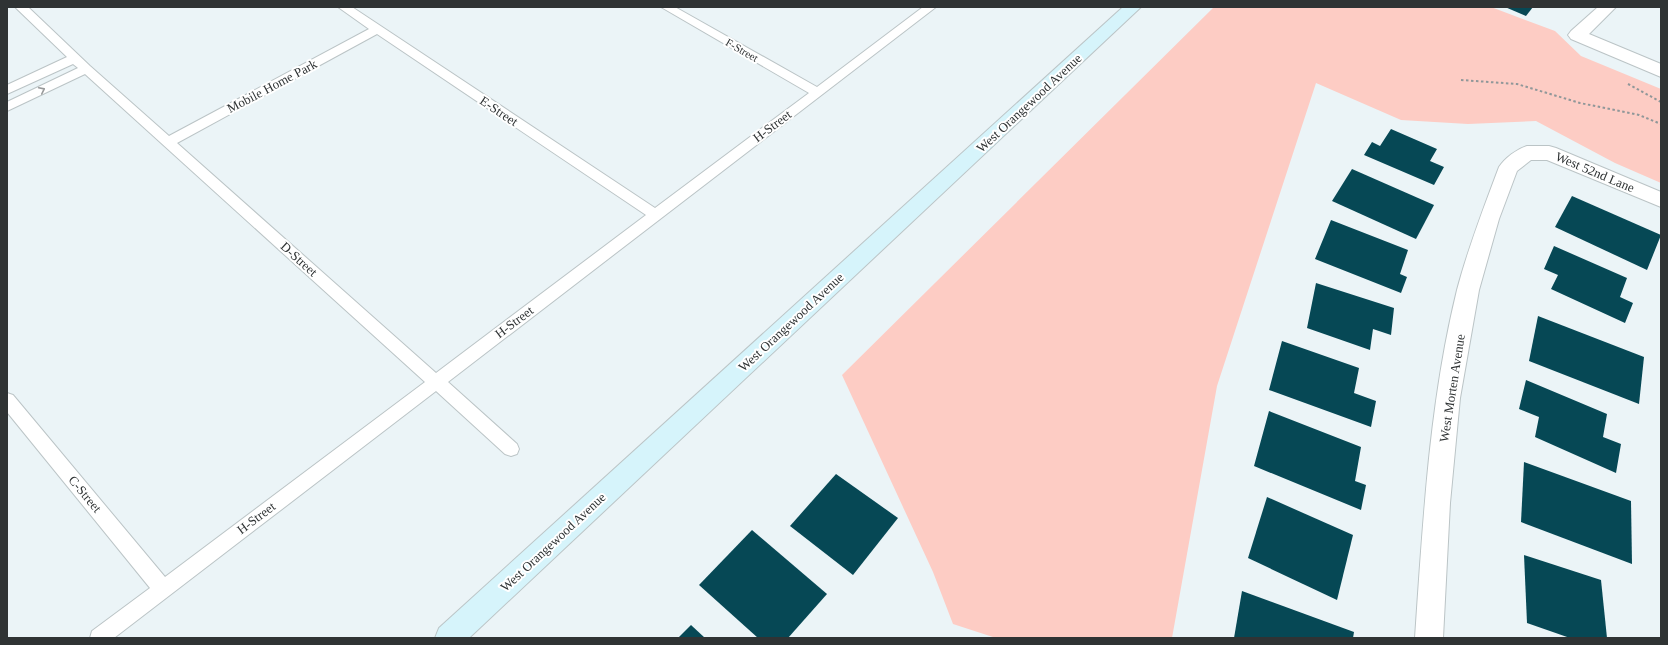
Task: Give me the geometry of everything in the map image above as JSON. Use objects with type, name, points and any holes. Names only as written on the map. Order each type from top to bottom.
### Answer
[{"type":"street","name":"West Orangewood Avenue","points":[[449,638],[1133,7]]},
{"type":"street","points":[[1608,7],[1577,35],[1661,71]]},
{"type":"street","name":"West 52nd Lane","points":[[1527,153],[1549,153],[1661,200]]},
{"type":"street","name":"West Morten Avenue","points":[[1429,638],[1437,503],[1448,398],[1468,290],[1489,219],[1509,167],[1527,153]]},
{"type":"lane","name":"E-Street","points":[[344,7],[376,30],[655,215]]},
{"type":"lane","name":"F-Street","points":[[667,7],[817,92]]},
{"type":"lane","name":"H-Street","points":[[99,638],[435,381],[930,7]]},
{"type":"lane","points":[[7,107],[86,69],[23,8]]},
{"type":"lane","name":"Mobile Home Park","points":[[168,142],[376,30]]},
{"type":"lane","points":[[7,90],[75,58]]},
{"type":"lane","name":"D-Street","points":[[86,69],[511,449]]},
{"type":"lane","name":"C-Street","points":[[7,400],[163,589]]},
{"type":"path","points":[[1461,80],[1517,84],[1580,103],[1639,115],[1661,124]]},
{"type":"shaded area","points":[[1214,7],[1491,7],[1555,31],[1581,56],[1661,89],[1661,183],[1615,163],[1536,121],[1468,124],[1401,120],[1316,83],[1217,386],[1172,638],[996,638],[953,624],[933,572],[842,375]]},
{"type":"building","points":[[1505,7],[1533,7],[1526,16]]},
{"type":"building","points":[[1391,129],[1437,149],[1430,161],[1444,167],[1434,185],[1364,155],[1372,142],[1380,146]]},
{"type":"building","points":[[1352,169],[1434,205],[1416,239],[1332,201]]},
{"type":"building","points":[[1572,196],[1661,235],[1647,270],[1555,227]]},
{"type":"building","points":[[1331,220],[1408,250],[1400,274],[1407,277],[1401,293],[1315,259]]},
{"type":"building","points":[[1554,246],[1627,278],[1620,297],[1633,303],[1625,323],[1551,289],[1558,275],[1544,269]]},
{"type":"building","points":[[1316,283],[1394,308],[1391,335],[1373,329],[1370,350],[1307,328]]},
{"type":"building","points":[[1538,316],[1644,357],[1639,404],[1529,361]]},
{"type":"building","points":[[1282,341],[1359,368],[1354,393],[1376,401],[1371,427],[1269,390]]},
{"type":"building","points":[[1526,380],[1607,414],[1603,437],[1621,444],[1616,473],[1535,437],[1539,417],[1519,409]]},
{"type":"building","points":[[1269,411],[1361,447],[1355,481],[1366,485],[1361,510],[1254,466]]},
{"type":"building","points":[[1524,462],[1631,501],[1632,564],[1521,522]]},
{"type":"building","points":[[836,474],[898,518],[853,575],[790,526]]},
{"type":"building","points":[[1267,497],[1353,535],[1337,600],[1248,558]]},
{"type":"building","points":[[752,530],[827,594],[788,638],[758,638],[699,585]]},
{"type":"building","points":[[1524,555],[1601,580],[1607,638],[1570,638],[1527,623]]},
{"type":"building","points":[[1242,591],[1354,632],[1353,638],[1234,638]]},
{"type":"building","points":[[691,625],[705,638],[678,638]]}]
